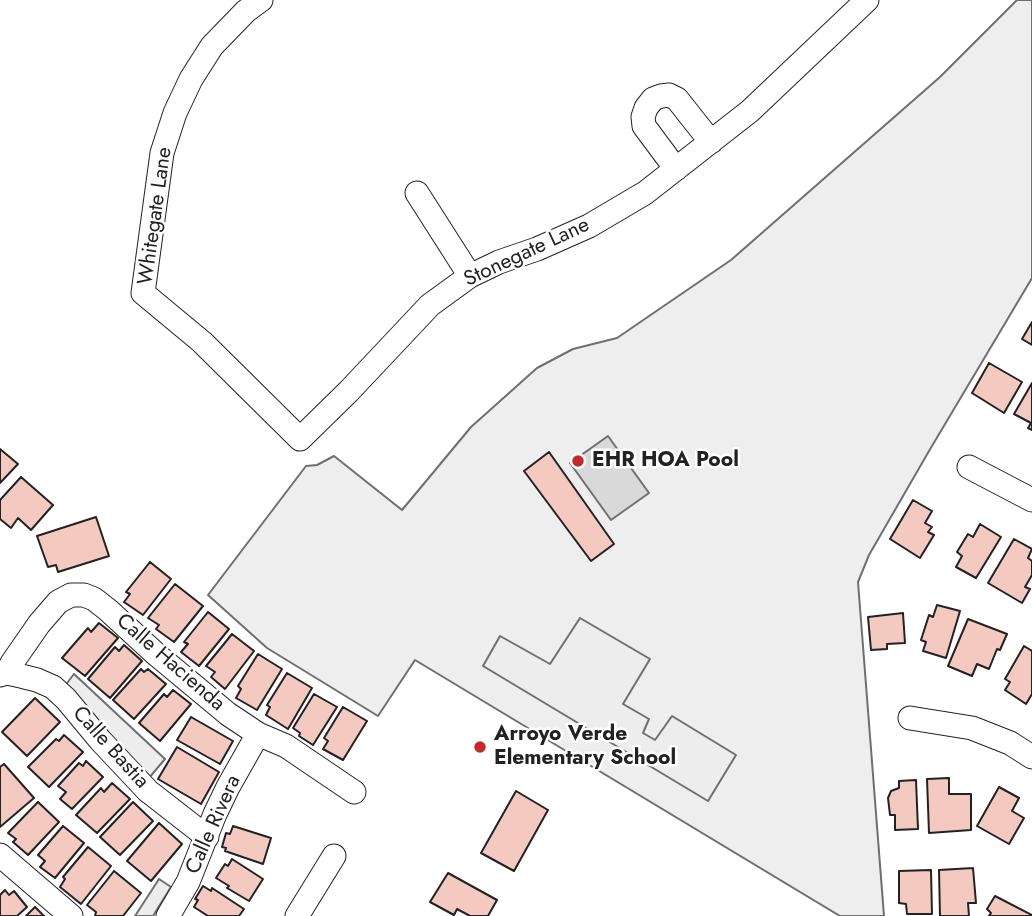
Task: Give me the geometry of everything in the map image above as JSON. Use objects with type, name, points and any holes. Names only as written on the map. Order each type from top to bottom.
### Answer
[{"type":"street","name":"Whitegate Lane","points":[[261,0],[246,11],[212,46],[191,79],[175,113],[162,153],[143,293],[202,342],[300,439]]},
{"type":"street","name":"Stonegate Lane","points":[[300,439],[430,305],[470,276],[589,226],[645,193],[750,111],[867,0]]},
{"type":"street","points":[[676,169],[644,125],[646,108],[653,99],[669,95],[677,99],[711,142]]},
{"type":"street","points":[[417,193],[470,276]]},
{"type":"street","points":[[969,467],[1032,500]]},
{"type":"street","name":"Calle Hacienda","points":[[4,674],[58,601],[71,595],[84,595],[108,610],[228,714],[258,734],[286,746],[354,792]]},
{"type":"street","name":"Calle Bastia","points":[[4,674],[37,680],[53,687],[148,791],[207,837]]},
{"type":"street","points":[[910,719],[972,729],[1010,743],[1032,757]]},
{"type":"street","name":"Calle Rivera","points":[[168,916],[188,882],[228,787],[258,734]]},
{"type":"street","points":[[0,855],[71,916]]},
{"type":"street","points":[[297,916],[334,856]]},
{"type":"shaded area","points":[[1017,0],[1032,0],[1032,278],[869,555],[858,582],[884,916],[840,916],[415,660],[378,716],[267,648],[208,595],[306,466],[317,465],[334,456],[402,510],[471,427],[537,368],[573,349],[617,338],[731,260],[940,77]]},
{"type":"shaded area","points":[[608,436],[649,493],[611,520],[570,463]]},
{"type":"shaded area","points":[[580,618],[650,659],[623,704],[649,719],[643,733],[655,740],[672,716],[736,755],[708,801],[483,666],[500,636],[550,664]]},
{"type":"shaded area","points":[[74,674],[165,759],[149,778],[64,687]]},
{"type":"shaded area","points":[[159,879],[171,887],[153,916],[135,916]]},
{"type":"building","points":[[1032,322],[1032,345],[1022,339]]},
{"type":"building","points":[[989,363],[1022,382],[1004,413],[972,393]]},
{"type":"building","points":[[1032,383],[1032,430],[1028,428],[1031,423],[1014,414]]},
{"type":"building","points":[[0,449],[18,464],[0,483]]},
{"type":"building","points":[[549,452],[614,544],[591,561],[524,471]]},
{"type":"building","points":[[21,477],[53,505],[31,530],[18,518],[11,528],[0,519],[0,500]]},
{"type":"building","points":[[913,500],[932,511],[925,523],[932,527],[928,532],[934,535],[920,558],[890,539]]},
{"type":"building","points":[[96,517],[109,556],[58,572],[56,565],[48,567],[37,536]]},
{"type":"building","points":[[980,524],[1001,537],[976,578],[956,567],[962,556],[957,552],[968,534],[973,537]]},
{"type":"building","points":[[1014,539],[1032,549],[1028,558],[1032,561],[1032,575],[1025,587],[1030,589],[1022,603],[988,583]]},
{"type":"building","points":[[150,562],[171,579],[143,615],[124,602],[130,594],[126,592]]},
{"type":"building","points":[[175,584],[203,606],[174,642],[156,629],[159,625],[148,618]]},
{"type":"building","points":[[937,605],[960,611],[946,658],[923,651],[926,642],[921,640],[929,615],[933,617]]},
{"type":"building","points":[[208,612],[229,629],[199,666],[181,652],[188,644],[184,642]]},
{"type":"building","points":[[903,613],[905,643],[887,644],[887,649],[871,650],[868,617]]},
{"type":"building","points":[[968,619],[1007,634],[989,669],[977,664],[972,676],[948,666]]},
{"type":"building","points":[[99,623],[118,638],[85,676],[62,658],[88,628],[91,632]]},
{"type":"building","points":[[232,634],[254,651],[225,689],[211,677],[215,672],[206,666]]},
{"type":"building","points":[[124,645],[142,661],[110,698],[88,679],[115,647],[119,651]]},
{"type":"building","points":[[1024,646],[1032,651],[1032,694],[1026,704],[1005,690],[1010,682],[1005,679]]},
{"type":"building","points":[[258,654],[282,669],[257,710],[236,698],[241,689],[238,686]]},
{"type":"building","points":[[141,669],[144,672],[148,669],[166,684],[134,719],[113,700]]},
{"type":"building","points":[[287,673],[312,688],[288,729],[266,715],[270,707],[267,705]]},
{"type":"building","points":[[173,690],[191,704],[160,741],[139,723],[164,694],[167,697]]},
{"type":"building","points":[[314,694],[337,707],[313,745],[299,736],[300,733],[293,728]]},
{"type":"building","points":[[35,698],[60,722],[27,756],[2,732]]},
{"type":"building","points":[[343,707],[367,721],[343,760],[323,749],[328,741],[324,738]]},
{"type":"building","points":[[191,717],[233,741],[220,764],[177,740]]},
{"type":"building","points":[[64,735],[83,752],[49,787],[28,767],[56,739],[59,741]]},
{"type":"building","points":[[177,747],[219,772],[201,804],[158,779]]},
{"type":"building","points":[[86,761],[103,777],[72,809],[60,799],[66,792],[58,786],[79,763],[83,766]]},
{"type":"building","points":[[4,764],[34,798],[0,827],[0,767]]},
{"type":"building","points":[[949,778],[949,794],[971,794],[971,830],[929,833],[927,779]]},
{"type":"building","points":[[916,780],[918,829],[895,830],[895,815],[890,815],[888,798],[891,791],[899,788],[899,781]]},
{"type":"building","points":[[112,783],[130,799],[97,833],[76,815],[101,788],[104,792]]},
{"type":"building","points":[[999,787],[1019,798],[1012,811],[1024,818],[1009,844],[977,826]]},
{"type":"building","points":[[516,791],[548,810],[514,871],[481,853]]},
{"type":"building","points":[[38,802],[59,822],[28,855],[13,842],[16,839],[8,833]]},
{"type":"building","points":[[133,802],[153,821],[120,855],[100,837]]},
{"type":"building","points":[[159,823],[182,844],[151,881],[127,861]]},
{"type":"building","points":[[63,826],[84,843],[55,878],[40,867],[45,861],[38,855]]},
{"type":"building","points":[[233,826],[271,838],[263,864],[225,851],[226,848],[222,847],[226,833],[230,834]]},
{"type":"building","points":[[88,847],[111,866],[81,904],[60,887],[65,879],[63,877]]},
{"type":"building","points":[[232,859],[263,879],[249,901],[216,878],[225,864],[228,866]]},
{"type":"building","points":[[973,868],[976,903],[968,903],[969,916],[940,916],[939,870]]},
{"type":"building","points":[[931,870],[932,914],[907,914],[906,904],[899,903],[899,871]]},
{"type":"building","points":[[114,871],[141,893],[123,916],[95,916],[96,912],[87,905]]},
{"type":"building","points":[[448,873],[497,900],[488,916],[470,916],[457,909],[454,915],[430,902]]},
{"type":"building","points":[[203,886],[211,891],[212,888],[244,909],[239,916],[208,916],[194,907],[198,900],[195,899]]},
{"type":"building","points":[[5,890],[9,895],[14,891],[27,907],[17,916],[0,916],[0,895]]},
{"type":"building","points":[[995,896],[1032,915],[989,916],[991,913],[987,909]]},
{"type":"building","points":[[35,907],[44,916],[26,916]]},
{"type":"place","name":"EHR HOA Pool","points":[[578,461]]},
{"type":"place","name":"Arroyo Verde Elementary School","points":[[480,747]]}]
